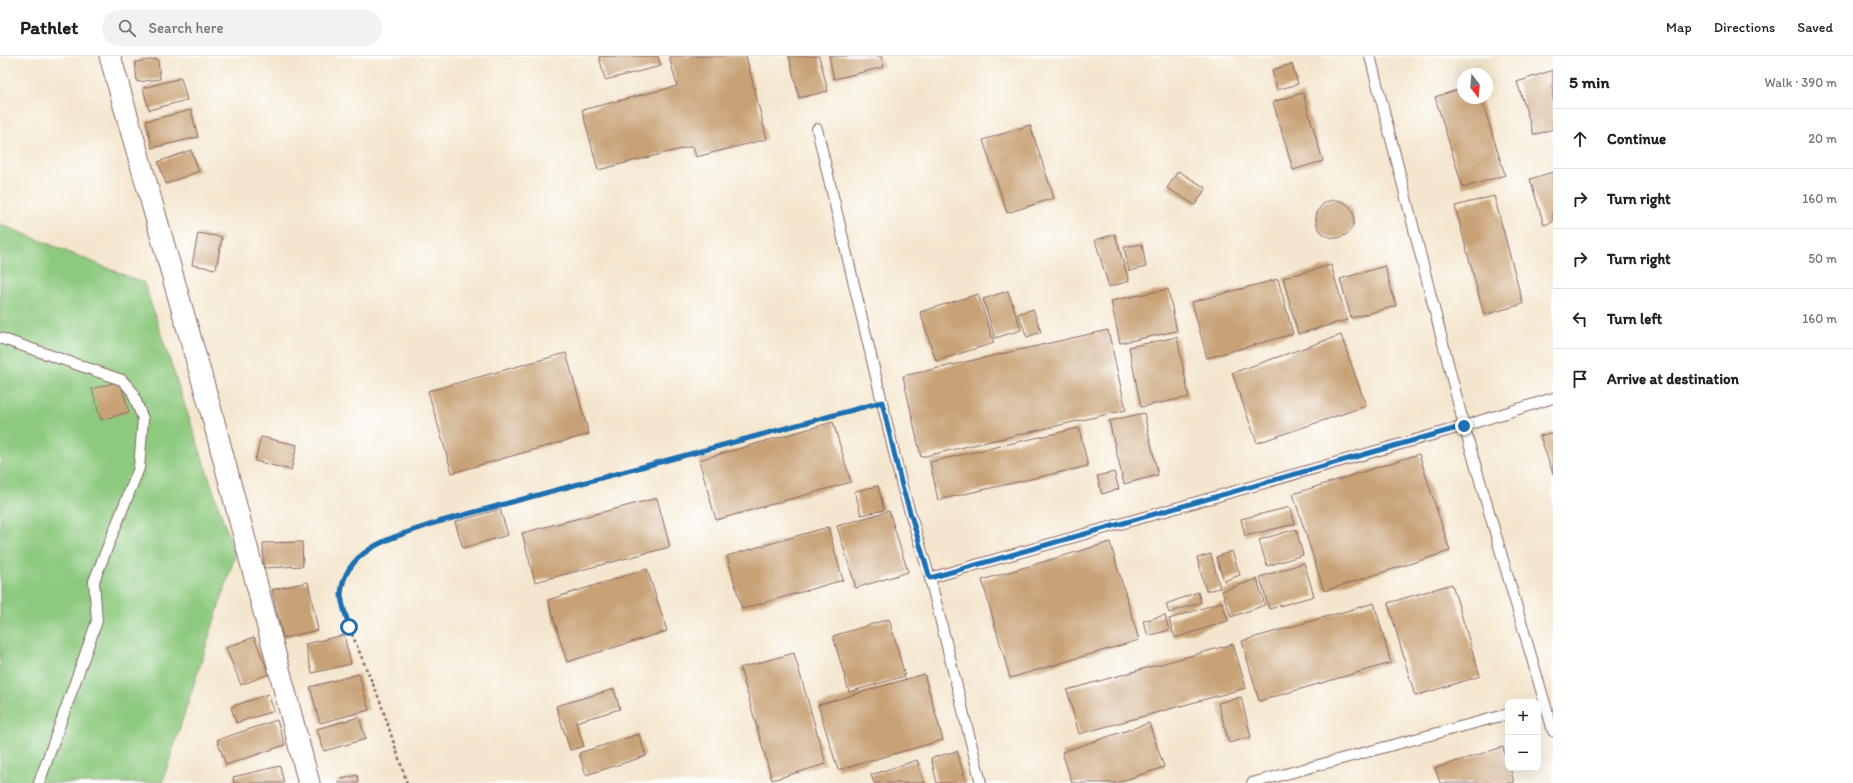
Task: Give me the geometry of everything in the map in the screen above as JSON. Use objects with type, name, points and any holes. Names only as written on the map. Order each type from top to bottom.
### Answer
[{"type":"street","points":[[110,56],[210,408],[309,783]]},
{"type":"lane","points":[[1370,56],[1464,426],[1553,731]]},
{"type":"lane","points":[[818,129],[902,486],[930,578],[981,783]]},
{"type":"lane","points":[[0,338],[122,380],[132,391],[143,419],[139,468],[94,581],[97,621],[39,783]]},
{"type":"lane","points":[[930,578],[1464,426],[1553,398]]},
{"type":"lane","points":[[1252,783],[1505,715]]},
{"type":"path","points":[[407,783],[380,701],[349,627],[341,595],[346,575],[358,557],[378,544],[438,522],[882,402]]},
{"type":"green space","points":[[0,224],[144,283],[235,556],[162,783],[0,783]]},
{"type":"building","points":[[599,56],[658,56],[661,66],[605,80]]},
{"type":"building","points":[[669,56],[746,56],[767,139],[696,157],[693,146],[598,170],[582,110],[677,86]]},
{"type":"building","points":[[789,56],[819,56],[828,91],[799,98]]},
{"type":"building","points":[[829,56],[881,56],[884,67],[834,79]]},
{"type":"building","points":[[158,59],[160,79],[137,82],[135,62]]},
{"type":"building","points":[[1292,64],[1298,84],[1277,90],[1272,70]]},
{"type":"building","points":[[1553,70],[1553,129],[1534,135],[1517,82]]},
{"type":"building","points":[[181,78],[187,100],[149,110],[143,88]]},
{"type":"building","points":[[1457,90],[1457,104],[1483,104],[1505,175],[1463,188],[1435,97]]},
{"type":"building","points":[[1303,93],[1323,161],[1293,170],[1273,102]]},
{"type":"building","points":[[191,110],[198,137],[152,148],[146,121]]},
{"type":"building","points":[[1030,125],[1054,198],[1007,213],[983,140]]},
{"type":"building","points":[[191,150],[199,171],[166,184],[158,162]]},
{"type":"building","points":[[1178,171],[1206,188],[1195,205],[1167,188]]},
{"type":"building","points":[[1553,172],[1553,222],[1544,225],[1530,179]]},
{"type":"building","points":[[1494,196],[1523,304],[1484,315],[1455,206]]},
{"type":"building","points":[[1331,200],[1339,200],[1349,205],[1353,212],[1353,226],[1349,233],[1339,238],[1331,238],[1321,233],[1319,230],[1316,223],[1316,215],[1321,205],[1324,203]]},
{"type":"building","points":[[198,233],[222,237],[216,269],[192,265]]},
{"type":"building","points":[[1115,234],[1129,281],[1109,287],[1095,240]]},
{"type":"building","points":[[1142,244],[1146,267],[1129,271],[1124,247]]},
{"type":"building","points":[[1331,265],[1347,320],[1298,334],[1283,278]]},
{"type":"building","points":[[1385,266],[1396,306],[1351,318],[1340,279]]},
{"type":"building","points":[[1278,279],[1293,334],[1207,358],[1192,302]]},
{"type":"building","points":[[1168,289],[1177,331],[1120,343],[1111,301]]},
{"type":"building","points":[[1008,291],[1021,330],[995,338],[983,299]]},
{"type":"building","points":[[978,294],[994,343],[936,361],[920,312]]},
{"type":"building","points":[[1033,309],[1041,332],[1027,337],[1018,314]]},
{"type":"building","points":[[1108,330],[1126,410],[921,457],[903,376]]},
{"type":"building","points":[[1341,335],[1366,406],[1257,443],[1232,373]]},
{"type":"building","points":[[1177,337],[1189,397],[1141,407],[1129,347]]},
{"type":"building","points":[[566,353],[589,434],[452,473],[428,391]]},
{"type":"building","points":[[120,381],[129,412],[101,420],[92,389]]},
{"type":"building","points":[[1144,413],[1158,475],[1124,484],[1109,421]]},
{"type":"building","points":[[833,422],[851,482],[716,520],[699,460]]},
{"type":"building","points":[[1079,428],[1088,466],[938,500],[930,462]]},
{"type":"building","points":[[1553,432],[1553,474],[1540,436]]},
{"type":"building","points":[[261,437],[297,445],[291,470],[255,461]]},
{"type":"building","points":[[1419,454],[1450,551],[1324,591],[1293,494]]},
{"type":"building","points":[[1114,472],[1119,489],[1102,494],[1097,476]]},
{"type":"building","points":[[878,486],[884,510],[861,515],[855,491]]},
{"type":"building","points":[[657,498],[670,547],[535,582],[522,533]]},
{"type":"building","points":[[1290,507],[1295,524],[1245,536],[1241,519]]},
{"type":"building","points":[[500,509],[508,535],[463,548],[455,522]]},
{"type":"building","points":[[889,511],[908,572],[856,588],[837,526]]},
{"type":"building","points":[[828,527],[843,580],[742,609],[727,556]]},
{"type":"building","points":[[1296,529],[1303,555],[1267,566],[1259,540]]},
{"type":"building","points":[[302,542],[303,566],[264,568],[263,543]]},
{"type":"building","points":[[1110,542],[1139,640],[1010,678],[982,580]]},
{"type":"building","points":[[1232,551],[1240,575],[1224,581],[1216,557]]},
{"type":"building","points":[[1211,554],[1220,588],[1206,591],[1197,558]]},
{"type":"building","points":[[1304,563],[1314,596],[1269,609],[1260,577]]},
{"type":"building","points":[[647,569],[667,631],[567,662],[548,600]]},
{"type":"building","points":[[1257,579],[1265,605],[1231,617],[1222,591]]},
{"type":"building","points":[[308,582],[318,630],[283,638],[272,590]]},
{"type":"building","points":[[1452,584],[1480,676],[1415,696],[1388,603]]},
{"type":"building","points":[[1198,592],[1201,602],[1169,613],[1166,604]]},
{"type":"building","points":[[1222,602],[1228,621],[1175,638],[1169,619]]},
{"type":"building","points":[[1374,603],[1391,663],[1259,701],[1242,641]]},
{"type":"building","points":[[1165,615],[1169,630],[1148,636],[1143,621]]},
{"type":"building","points":[[889,619],[905,676],[849,692],[833,636]]},
{"type":"building","points":[[344,635],[351,664],[312,673],[305,644]]},
{"type":"building","points":[[254,637],[269,674],[241,685],[226,648]]},
{"type":"building","points":[[1233,644],[1246,688],[1079,734],[1067,690]]},
{"type":"building","points":[[794,653],[826,764],[772,780],[740,668]]},
{"type":"building","points":[[359,674],[369,710],[320,723],[310,687]]},
{"type":"building","points":[[924,674],[943,740],[838,770],[818,705]]},
{"type":"building","points":[[614,689],[620,709],[576,722],[584,746],[570,750],[556,706]]},
{"type":"building","points":[[268,694],[274,711],[236,723],[231,707]]},
{"type":"building","points":[[1241,697],[1251,737],[1229,743],[1218,703]]},
{"type":"building","points":[[359,717],[366,739],[324,751],[317,729]]},
{"type":"building","points":[[277,720],[285,745],[226,765],[217,740]]},
{"type":"building","points":[[1149,723],[1164,767],[1116,783],[1072,783],[1062,752]]},
{"type":"building","points":[[639,734],[646,756],[586,775],[579,753]]},
{"type":"building","points":[[1503,747],[1505,755],[1505,771],[1511,771],[1514,783],[1440,783],[1435,768]]},
{"type":"building","points":[[957,751],[966,783],[937,783],[931,758]]},
{"type":"building","points":[[917,760],[925,783],[874,783],[871,775]]},
{"type":"building","points":[[280,766],[284,783],[234,783],[233,777]]},
{"type":"building","points":[[357,775],[359,783],[339,783],[338,780]]},
{"type":"route","points":[[349,627],[341,595],[346,575],[358,557],[378,544],[438,522],[882,402],[902,486],[930,578],[1464,426]]}]
